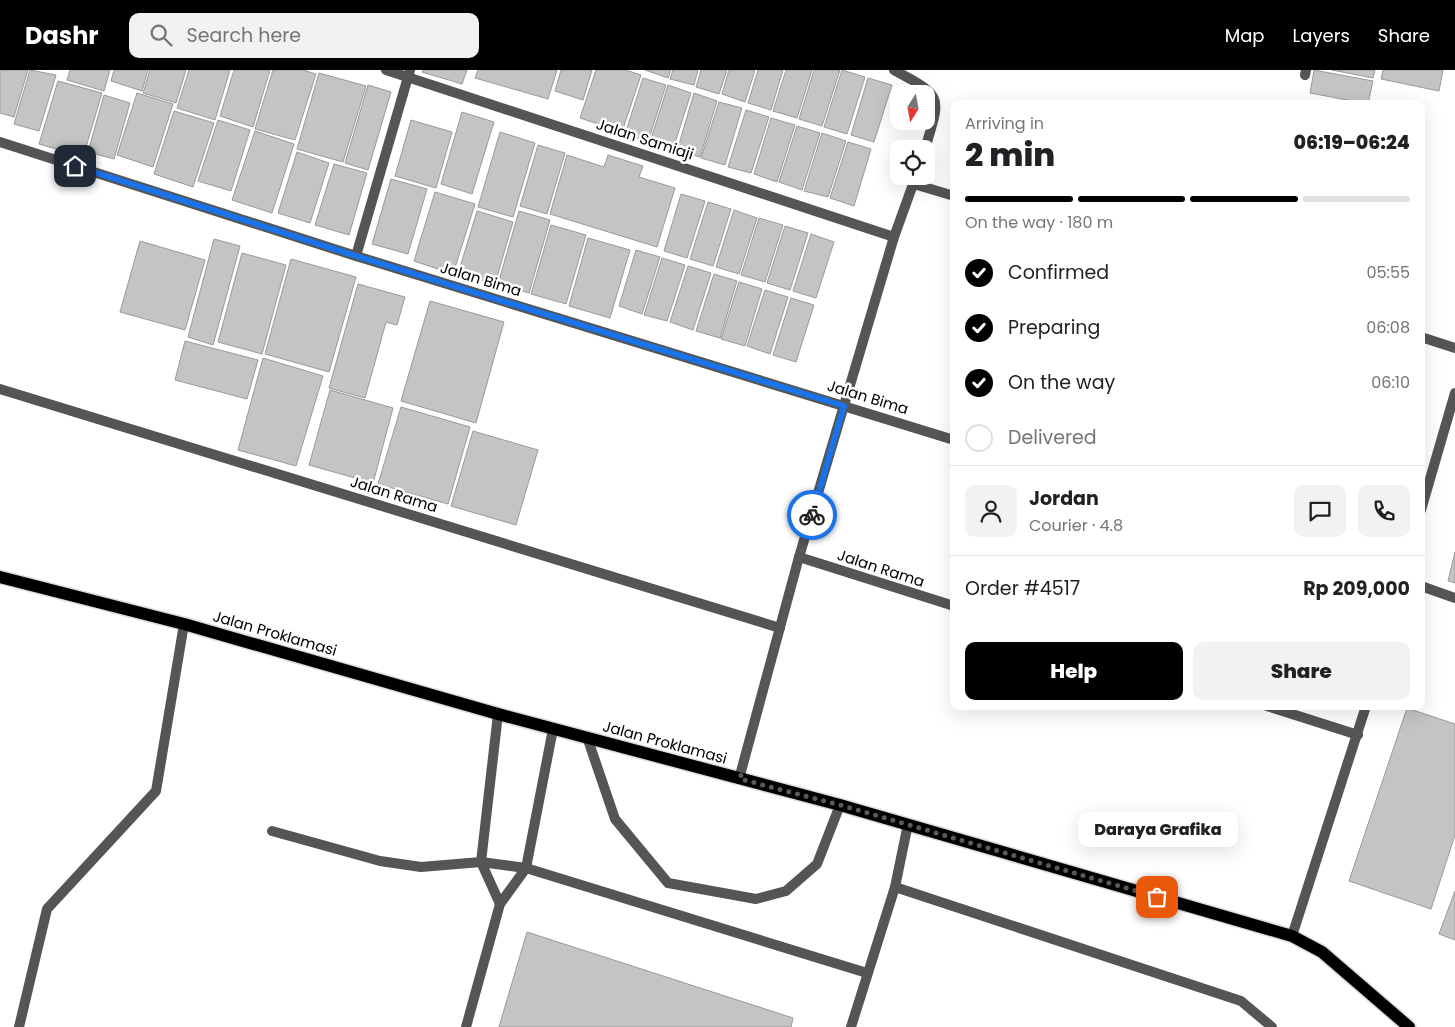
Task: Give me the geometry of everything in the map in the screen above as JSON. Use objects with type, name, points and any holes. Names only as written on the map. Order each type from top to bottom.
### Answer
[{"type":"main road","name":"Jalan Proklamasi","points":[[0,577],[184,624],[498,714],[840,805],[1292,936],[1322,952],[1409,1027]]},
{"type":"street","name":"Jalan Samiaji","points":[[386,70],[409,73],[894,237]]},
{"type":"street","points":[[894,70],[925,87],[934,98],[937,111],[928,140]]},
{"type":"street","points":[[356,256],[409,73]]},
{"type":"street","name":"Jalan Bima","points":[[0,142],[356,256],[950,439]]},
{"type":"street","points":[[740,779],[799,557],[894,237],[913,185]]},
{"type":"street","points":[[927,185],[950,194]]},
{"type":"street","points":[[1425,338],[1455,348]]},
{"type":"street","name":"Jalan Rama","points":[[0,389],[780,628]]},
{"type":"street","points":[[1425,496],[1455,393]]},
{"type":"street","name":"Jalan Rama","points":[[799,557],[950,605]]},
{"type":"street","points":[[1425,587],[1455,598]]},
{"type":"street","points":[[19,1027],[47,909],[156,792],[184,624]]},
{"type":"street","points":[[1280,710],[1358,735]]},
{"type":"street","points":[[1292,936],[1365,710]]},
{"type":"street","points":[[498,714],[481,862],[500,904]]},
{"type":"street","points":[[466,1027],[500,904],[526,868],[553,729]]},
{"type":"street","points":[[587,737],[615,819],[668,883],[756,899],[786,891],[817,864],[840,805]]},
{"type":"street","points":[[851,1027],[895,887],[908,824]]},
{"type":"street","points":[[272,831],[380,861],[421,867],[481,862],[526,868],[867,973]]},
{"type":"street","points":[[895,887],[1241,1001],[1272,1027]]},
{"type":"building","points":[[0,70],[28,70],[14,117],[0,113]]},
{"type":"building","points":[[30,70],[56,75],[39,131],[14,124]]},
{"type":"building","points":[[70,70],[110,70],[104,91],[67,80]]},
{"type":"building","points":[[114,70],[148,70],[142,91],[111,81]]},
{"type":"building","points":[[150,70],[186,70],[176,103],[143,93]]},
{"type":"building","points":[[189,70],[230,70],[215,120],[177,108]]},
{"type":"building","points":[[234,70],[270,70],[253,127],[220,116]]},
{"type":"building","points":[[273,70],[303,70],[316,74],[295,140],[255,129]]},
{"type":"building","points":[[423,70],[467,70],[462,84],[422,72]]},
{"type":"building","points":[[478,70],[557,70],[548,99],[475,78]]},
{"type":"building","points":[[561,70],[592,70],[583,100],[555,91]]},
{"type":"building","points":[[596,70],[626,70],[641,75],[622,132],[580,118]]},
{"type":"building","points":[[645,70],[671,70],[668,78]]},
{"type":"building","points":[[673,70],[698,70],[694,85],[670,79]]},
{"type":"building","points":[[701,70],[727,70],[719,94],[696,87]]},
{"type":"building","points":[[729,70],[755,70],[745,102],[722,94]]},
{"type":"building","points":[[758,70],[783,70],[771,110],[748,103]]},
{"type":"building","points":[[786,70],[812,70],[797,118],[773,111]]},
{"type":"building","points":[[814,70],[840,70],[822,126],[799,119]]},
{"type":"building","points":[[842,70],[865,77],[847,134],[824,127]]},
{"type":"building","points":[[1314,70],[1373,81],[1369,100],[1347,100],[1310,93]]},
{"type":"building","points":[[1332,70],[1375,70],[1373,78]]},
{"type":"building","points":[[1383,70],[1443,70],[1439,91],[1381,79]]},
{"type":"building","points":[[319,73],[366,86],[343,162],[297,149]]},
{"type":"building","points":[[643,78],[666,85],[648,142],[625,134]]},
{"type":"building","points":[[868,78],[892,85],[890,85],[890,91],[874,142],[851,135]]},
{"type":"building","points":[[58,81],[102,93],[83,157],[39,144]]},
{"type":"building","points":[[368,85],[391,92],[368,170],[345,163]]},
{"type":"building","points":[[668,85],[691,93],[673,149],[650,142]]},
{"type":"building","points":[[137,93],[173,104],[153,167],[117,155]]},
{"type":"building","points":[[694,93],[717,101],[700,157],[677,151]]},
{"type":"building","points":[[104,95],[130,103],[114,159],[88,152]]},
{"type":"building","points":[[719,102],[742,108],[725,165],[701,158]]},
{"type":"building","points":[[746,110],[769,117],[751,173],[728,167]]},
{"type":"building","points":[[174,111],[214,123],[193,187],[154,174]]},
{"type":"building","points":[[462,112],[494,122],[472,194],[441,184]]},
{"type":"building","points":[[771,118],[795,125],[777,182],[754,174]]},
{"type":"building","points":[[218,120],[250,130],[231,191],[198,181]]},
{"type":"building","points":[[411,120],[452,132],[436,188],[395,176]]},
{"type":"building","points":[[797,126],[820,133],[802,190],[779,182]]},
{"type":"building","points":[[255,131],[294,144],[272,213],[232,200]]},
{"type":"building","points":[[500,132],[535,143],[513,217],[478,207]]},
{"type":"building","points":[[822,133],[846,141],[828,197],[804,191]]},
{"type":"building","points":[[848,142],[871,149],[854,206],[830,198]]},
{"type":"building","points":[[538,145],[565,153],[547,214],[520,206]]},
{"type":"building","points":[[297,152],[329,163],[310,223],[278,213]]},
{"type":"building","points":[[567,155],[604,167],[608,155],[643,166],[639,177],[675,188],[657,247],[550,214]]},
{"type":"building","points":[[334,164],[367,173],[349,235],[315,225]]},
{"type":"building","points":[[391,179],[427,189],[408,254],[372,244]]},
{"type":"building","points":[[435,192],[475,204],[453,274],[414,261]]},
{"type":"building","points":[[681,194],[705,201],[687,258],[664,251]]},
{"type":"building","points":[[708,202],[731,209],[713,266],[690,259]]},
{"type":"building","points":[[734,210],[757,218],[739,274],[716,267]]},
{"type":"building","points":[[477,211],[513,222],[495,284],[458,274]]},
{"type":"building","points":[[519,211],[550,220],[529,293],[498,284]]},
{"type":"building","points":[[759,218],[783,225],[765,282],[741,275]]},
{"type":"building","points":[[551,225],[586,235],[566,304],[531,294]]},
{"type":"building","points":[[785,226],[808,233],[790,290],[767,283]]},
{"type":"building","points":[[811,234],[834,242],[816,298],[793,291]]},
{"type":"building","points":[[588,238],[630,250],[610,318],[569,306]]},
{"type":"building","points":[[214,239],[240,246],[213,345],[188,337]]},
{"type":"building","points":[[140,241],[205,260],[185,330],[120,312]]},
{"type":"building","points":[[636,250],[660,257],[642,314],[619,306]]},
{"type":"building","points":[[242,253],[286,265],[262,354],[218,342]]},
{"type":"building","points":[[662,258],[685,265],[667,321],[644,315]]},
{"type":"building","points":[[291,259],[356,277],[329,372],[265,354]]},
{"type":"building","points":[[688,266],[711,273],[693,330],[670,322]]},
{"type":"building","points":[[714,274],[737,281],[720,338],[696,331]]},
{"type":"building","points":[[739,282],[762,289],[745,346],[721,339]]},
{"type":"building","points":[[358,284],[405,297],[397,325],[386,322],[365,398],[329,388]]},
{"type":"building","points":[[765,290],[788,297],[770,354],[747,346]]},
{"type":"building","points":[[791,298],[814,305],[796,362],[773,355]]},
{"type":"building","points":[[430,301],[504,322],[476,423],[401,401]]},
{"type":"building","points":[[185,341],[258,360],[247,399],[175,380]]},
{"type":"building","points":[[263,358],[323,376],[296,466],[238,450]]},
{"type":"building","points":[[330,390],[393,408],[373,483],[309,465]]},
{"type":"building","points":[[401,407],[470,427],[448,504],[378,484]]},
{"type":"building","points":[[473,431],[538,450],[516,525],[451,506]]},
{"type":"building","points":[[1455,552],[1455,583],[1448,581]]},
{"type":"building","points":[[1406,710],[1413,710],[1455,724],[1455,835],[1431,909],[1349,881]]},
{"type":"building","points":[[1455,891],[1455,940],[1439,934]]},
{"type":"building","points":[[527,932],[793,1018],[791,1027],[499,1027]]},
{"type":"way so far","points":[[812,515],[794,575],[740,779],[840,805],[1157,897]]},
{"type":"place","name":"Daraya Grafika","points":[[1157,897]]},
{"type":"route","points":[[75,166],[356,256],[844,406],[812,515]]}]
